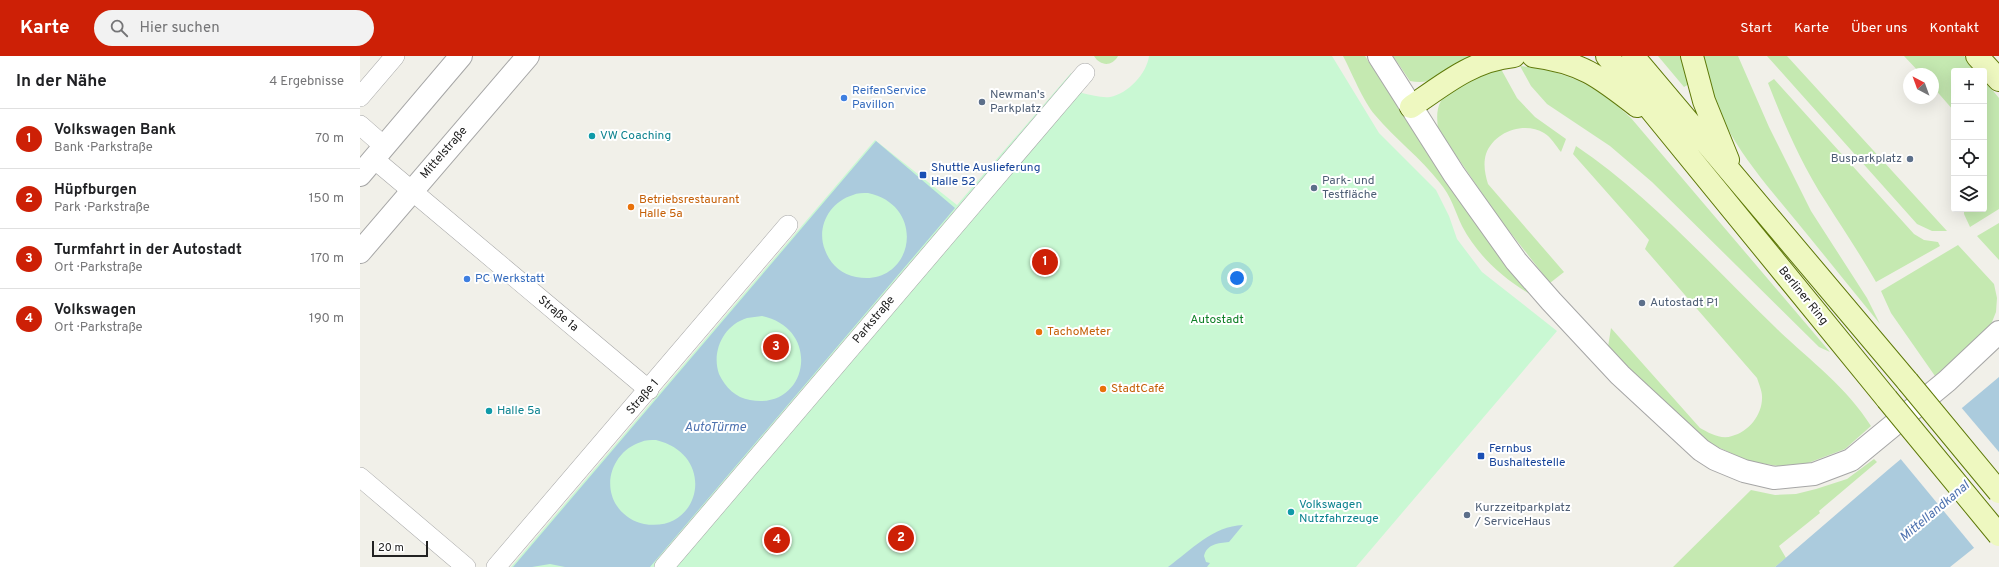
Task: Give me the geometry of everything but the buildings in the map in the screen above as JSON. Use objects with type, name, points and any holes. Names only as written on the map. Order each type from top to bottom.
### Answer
[{"type":"main road","points":[[1411,107],[1466,70],[1484,61],[1514,56]]},
{"type":"main road","points":[[1533,56],[1558,59],[1580,67],[1616,89],[1671,132]]},
{"type":"main road","name":"Berliner Ring","points":[[1607,56],[1671,132],[1999,535]]},
{"type":"main road","name":"Berliner Ring","points":[[1633,56],[1999,492]]},
{"type":"main road","points":[[1692,56],[1704,101],[1736,180]]},
{"type":"main road","points":[[1977,56],[1999,80]]},
{"type":"street","points":[[360,97],[395,56]]},
{"type":"street","points":[[360,175],[460,56]]},
{"type":"street","name":"Mittelstraße","points":[[360,252],[528,56]]},
{"type":"street","points":[[1379,56],[1454,174],[1516,261],[1620,375],[1701,450],[1715,459],[1744,471],[1774,478],[1814,474],[1851,460],[1947,381],[1999,332]]},
{"type":"street","name":"Parkstraße","points":[[664,567],[1085,73]]},
{"type":"street","name":"Straße 1a","points":[[360,125],[380,153],[411,191],[649,390]]},
{"type":"street","name":"Straße 1","points":[[496,567],[649,390],[788,225]]},
{"type":"street","points":[[360,477],[466,567]]},
{"type":"green space","points":[[1094,56],[1118,56],[1113,62],[1106,64],[1099,62]]},
{"type":"green space","name":"Autostadt","points":[[1149,56],[1332,56],[1379,133],[1436,190],[1449,216],[1457,239],[1482,272],[1557,331],[1356,567],[511,567],[875,140],[957,205],[1071,73],[1082,93],[1100,97],[1110,97],[1123,92],[1136,82],[1145,69]]},
{"type":"green space","points":[[1343,56],[1365,56],[1447,182],[1535,297],[1503,276],[1476,248],[1462,226],[1444,188],[1425,165],[1375,115],[1362,95]]},
{"type":"green space","points":[[1393,56],[1471,56],[1436,78],[1420,82],[1410,81]]},
{"type":"green space","points":[[1658,56],[1682,56],[1689,84],[1684,87]]},
{"type":"green space","points":[[1704,56],[1738,56],[1769,127],[1811,211],[1867,298],[1880,324],[1751,165],[1726,125],[1716,103],[1708,80]]},
{"type":"green space","points":[[1767,56],[1787,56],[1947,231],[1932,231],[1917,224]]},
{"type":"green space","points":[[1904,56],[1964,56],[1974,68],[1951,68],[1951,108],[1939,94],[1939,68],[1915,68]]},
{"type":"green space","points":[[1520,66],[1537,68],[1567,76],[1593,88],[1618,106],[1631,118],[1830,352],[1819,347],[1652,182],[1610,146],[1547,104],[1531,86]]},
{"type":"green space","points":[[1501,69],[1517,98],[1535,117],[1566,139],[1561,152],[1544,133],[1528,128],[1511,130],[1496,139],[1490,146],[1486,154],[1485,162],[1485,173],[1488,184],[1564,272],[1550,283],[1499,218],[1438,129],[1438,107],[1446,94],[1468,80]]},
{"type":"green space","points":[[1774,79],[1914,234],[1924,240],[1938,242],[1940,246],[1876,282],[1817,188],[1801,159],[1768,83]]},
{"type":"green space","points":[[1987,84],[1999,98],[1999,209],[1970,227],[1964,212],[1987,212]]},
{"type":"green space","points":[[1576,146],[1603,165],[1654,208],[1775,327],[1850,398],[1871,426],[1845,449],[1808,463],[1778,466],[1748,461],[1707,442],[1665,404],[1608,347],[1611,328],[1700,428],[1711,434],[1719,437],[1728,437],[1744,431],[1757,416],[1762,403],[1762,394],[1757,378],[1645,249],[1649,240],[1573,154]]},
{"type":"green space","points":[[1999,223],[1999,260],[1977,236]]},
{"type":"green space","points":[[1958,245],[1994,284],[1997,298],[1996,312],[1990,327],[1935,376],[1891,313],[1881,291]]},
{"type":"green space","points":[[1874,459],[1877,462],[1819,511],[1820,513],[1779,546],[1786,558],[1775,567],[1673,567],[1751,490],[1775,495],[1796,494],[1816,489],[1847,479]]},
{"type":"water","name":"AutoTürme","points":[[876,141],[955,208],[650,567],[565,567],[550,564],[532,567],[513,567]],"holes":[[[868,193],[887,201],[900,213],[906,228],[906,244],[901,259],[890,270],[875,277],[856,277],[841,271],[833,264],[825,250],[822,233],[827,217],[837,203],[855,194]],[[762,316],[781,324],[794,336],[800,351],[801,367],[795,382],[785,393],[770,400],[750,400],[740,397],[728,387],[721,379],[719,374],[717,357],[721,340],[732,326],[747,318]],[[648,440],[656,440],[676,448],[688,461],[694,476],[695,491],[689,506],[679,517],[663,524],[644,524],[629,518],[617,506],[612,497],[610,487],[613,468],[618,459],[632,446]]]},
{"type":"water","name":"Mittellandkanal","points":[[1999,377],[1999,528],[1950,567],[1775,567],[1889,469]]},
{"type":"water","points":[[1243,525],[1229,542],[1214,545],[1205,552],[1204,556],[1206,562],[1210,563],[1207,567],[1168,567],[1212,534],[1232,526]]},
{"type":"pier","points":[[1960,406],[1999,452],[1999,530],[1975,549],[1899,457]]},
{"type":"place","name":"ReifenService Pavillon","points":[[844,98]]},
{"type":"place","name":"Newman's Parkplatz","points":[[982,102]]},
{"type":"place","name":"VW Coaching","points":[[592,136]]},
{"type":"place","name":"Busparkplatz","points":[[1910,159]]},
{"type":"place","name":"Shuttle Auslieferung Halle 52","points":[[923,175]]},
{"type":"place","name":"Park- und Testfläche","points":[[1314,188]]},
{"type":"place","name":"Betriebsrestaurant Halle 5a","points":[[631,207]]},
{"type":"place","name":"Volkswagen Bank","points":[[1045,262]]},
{"type":"place","name":"PC Werkstatt","points":[[467,279]]},
{"type":"place","name":"Autostadt P1","points":[[1642,303]]},
{"type":"place","name":"TachoMeter","points":[[1039,332]]},
{"type":"place","name":"Turmfahrt in der Autostadt","points":[[776,347]]},
{"type":"place","name":"StadtCafé","points":[[1103,389]]},
{"type":"place","name":"Halle 5a","points":[[489,411]]},
{"type":"place","name":"Fernbus Bushaltestelle","points":[[1481,456]]},
{"type":"place","name":"Volkswagen Nutzfahrzeuge","points":[[1291,512]]},
{"type":"place","name":"Kurzzeitparkplatz / ServiceHaus","points":[[1467,515]]},
{"type":"place","name":"Hüpfburgen","points":[[901,538]]},
{"type":"place","name":"Volkswagen","points":[[777,540]]}]
